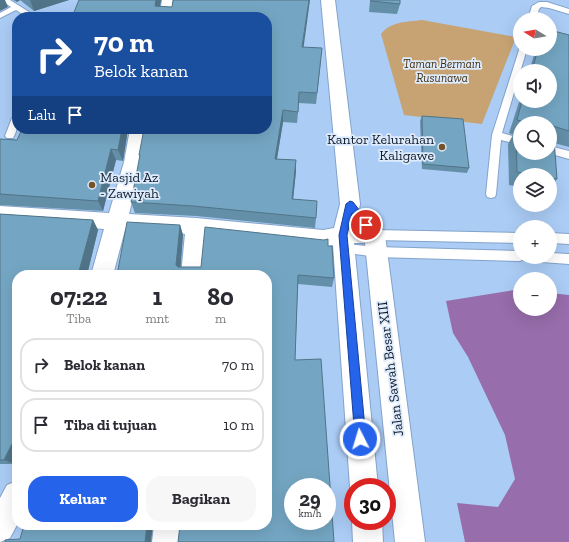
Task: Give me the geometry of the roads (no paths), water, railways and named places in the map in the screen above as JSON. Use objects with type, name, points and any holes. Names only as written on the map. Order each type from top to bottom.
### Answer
[{"type":"street","points":[[167,12],[169,0]]},
{"type":"street","points":[[328,0],[350,204],[337,241],[363,478]]},
{"type":"street","points":[[103,270],[133,162],[138,134]]},
{"type":"street","points":[[350,204],[376,244]]},
{"type":"street","points":[[0,214],[196,226],[376,244]]},
{"type":"street","points":[[192,270],[196,226]]},
{"type":"street","name":"Jalan Sawah Besar XIII","points":[[376,244],[410,542]]},
{"type":"street","points":[[0,528],[12,505]]},
{"type":"street","points":[[167,542],[168,530]]},
{"type":"street","points":[[367,530],[368,542]]},
{"type":"lane","points":[[5,0],[24,12]]},
{"type":"lane","points":[[534,12],[535,7],[544,4],[569,12]]},
{"type":"lane","points":[[0,16],[16,7]]},
{"type":"lane","points":[[491,194],[497,135],[521,56]]},
{"type":"lane","points":[[10,136],[12,131]]},
{"type":"lane","points":[[497,135],[513,140]]},
{"type":"lane","points":[[557,152],[569,155]]},
{"type":"lane","points":[[376,244],[513,238]]},
{"type":"lane","points":[[557,238],[569,239]]},
{"type":"lane","points":[[376,244],[513,255]]},
{"type":"lane","points":[[557,258],[569,259]]},
{"type":"place","name":"Kantor Kelurahan Kaligawe","points":[[442,147]]},
{"type":"place","name":"Masjid Az - Zawiyah","points":[[92,185]]},
{"type":"park label","name":"Taman Bermain Rusunawa","points":[[442,71]]}]
